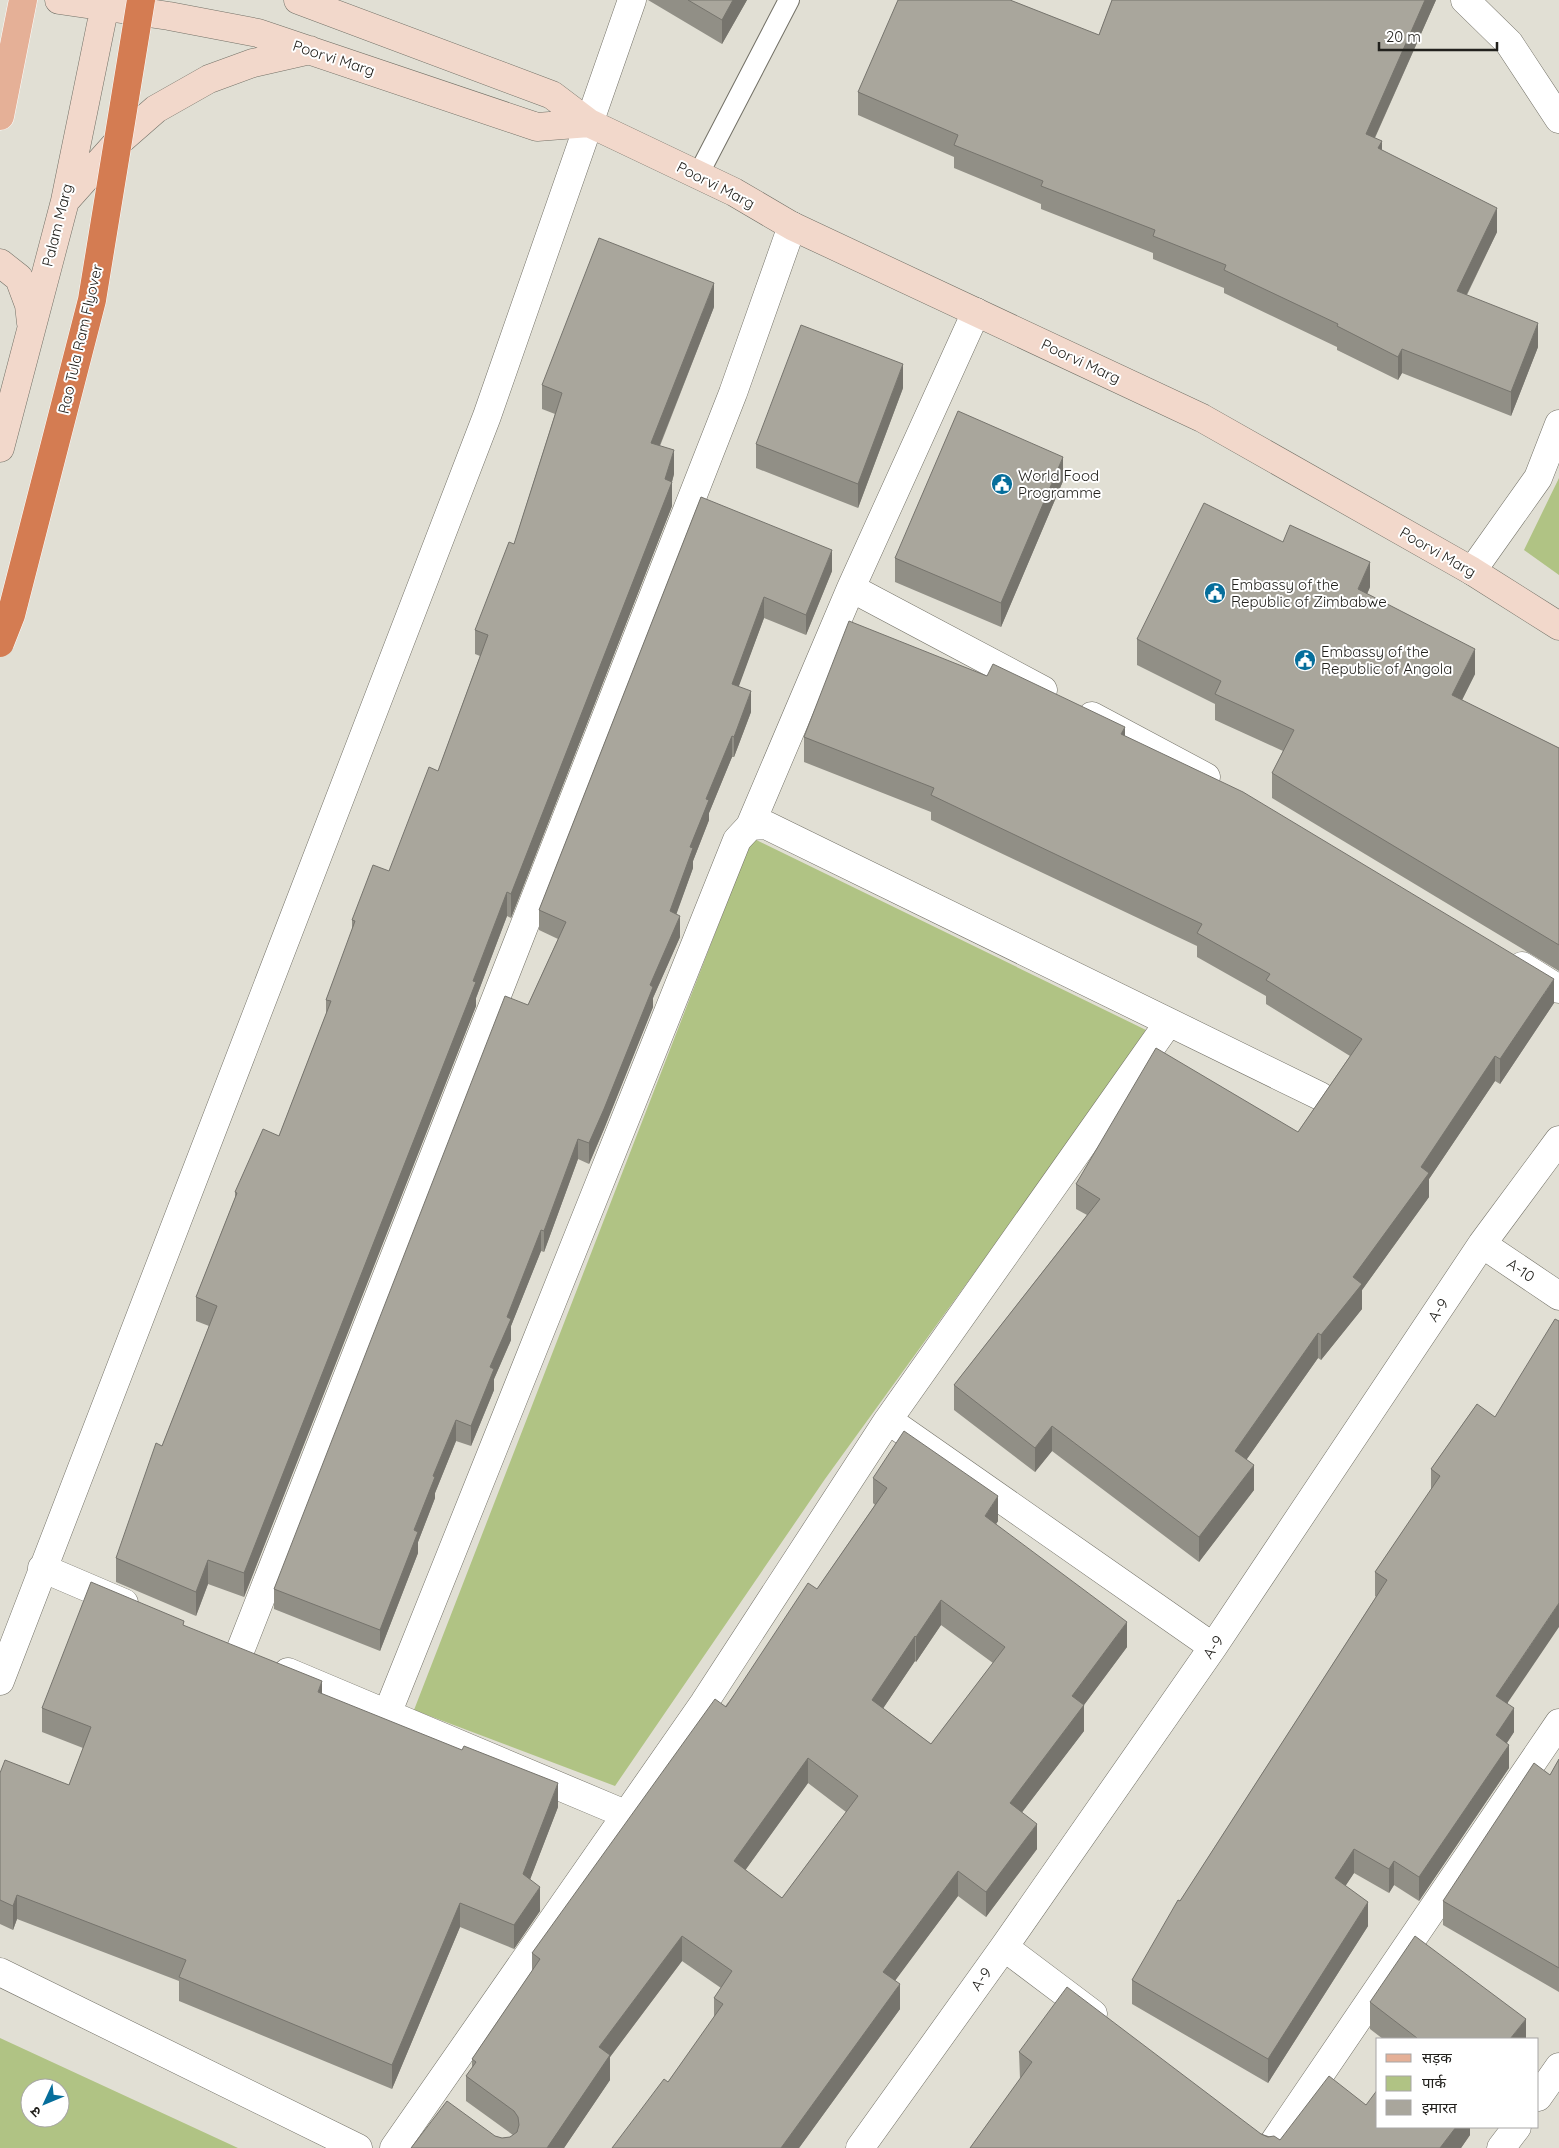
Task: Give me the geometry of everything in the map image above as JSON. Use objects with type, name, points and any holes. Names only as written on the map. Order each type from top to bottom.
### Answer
[{"type":"highway","name":"Rao Tula Ram Flyover","points":[[0,642],[11,615],[92,300],[141,0]]},
{"type":"main road","points":[[0,116],[23,0]]},
{"type":"main road","name":"Poorvi Marg","points":[[59,0],[105,4],[258,33],[537,127],[589,123]]},
{"type":"main road","name":"Poorvi Marg","points":[[298,0],[552,95],[589,123],[734,192],[792,226],[1202,418],[1472,571],[1559,626]]},
{"type":"main road","name":"Palam Marg","points":[[0,448],[64,201],[105,4]]},
{"type":"main road","points":[[64,201],[116,144],[156,109],[209,79],[253,63],[311,50]]},
{"type":"main road","points":[[0,263],[19,278],[29,304],[32,328]]},
{"type":"street","points":[[0,1681],[487,416],[632,0]]},
{"type":"street","points":[[1465,0],[1509,43],[1559,119]]},
{"type":"street","points":[[255,1658],[732,393],[792,226]]},
{"type":"street","points":[[387,1714],[734,850],[742,832],[750,826],[851,588],[976,312]]},
{"type":"street","points":[[1472,571],[1538,478],[1559,424]]},
{"type":"street","points":[[851,588],[1228,790]]},
{"type":"street","points":[[750,826],[766,825],[1320,1096]]},
{"type":"street","points":[[1500,953],[1559,989]]},
{"type":"street","points":[[394,2148],[704,1703],[888,1420],[1169,1022]]},
{"type":"street","name":"A-9","points":[[860,2148],[1004,1947],[1213,1647],[1482,1244],[1559,1140]]},
{"type":"street","name":"A-10","points":[[1482,1244],[1559,1296]]},
{"type":"street","points":[[888,1420],[1213,1647]]},
{"type":"street","points":[[42,1568],[150,1614]]},
{"type":"street","points":[[213,1640],[625,1814]]},
{"type":"street","points":[[1247,2129],[1270,2147],[1559,1724]]},
{"type":"street","points":[[1004,1947],[1114,2029]]},
{"type":"street","points":[[0,1972],[358,2148]]},
{"type":"street","points":[[1539,2096],[1559,2067]]},
{"type":"street","points":[[431,2095],[453,2111]]},
{"type":"street","points":[[1501,2148],[1516,2128]]},
{"type":"lane","points":[[698,176],[789,0]]},
{"type":"green space","points":[[1559,478],[1559,575],[1524,550]]},
{"type":"green space","points":[[752,838],[1146,1030],[1069,1142],[825,1479],[615,1786],[414,1710]]},
{"type":"green space","points":[[0,2038],[238,2148],[0,2148]]},
{"type":"building","points":[[688,0],[733,0],[722,20]]},
{"type":"building","points":[[898,0],[1010,0],[1099,35],[1112,0],[1425,0],[1366,134],[1382,141],[1378,148],[1497,208],[1457,291],[1538,323],[1511,392],[1402,349],[1398,357],[1337,326],[1338,324],[1224,270],[1226,265],[1153,236],[1155,230],[1041,186],[1043,181],[954,145],[958,135],[858,92]]},
{"type":"building","points":[[599,238],[714,283],[651,443],[674,450],[665,479],[672,482],[511,894],[507,892],[473,981],[476,982],[244,1573],[208,1560],[196,1592],[116,1558],[156,1443],[162,1446],[217,1306],[196,1297],[237,1193],[235,1192],[263,1129],[279,1136],[331,1001],[326,1000],[355,921],[352,920],[373,865],[389,871],[429,767],[438,771],[488,635],[475,630],[509,542],[514,544],[562,393],[542,385]]},
{"type":"building","points":[[801,325],[903,364],[858,484],[756,444]]},
{"type":"building","points":[[958,411],[1063,457],[1001,603],[895,558]]},
{"type":"building","points":[[701,497],[832,550],[806,615],[764,597],[732,684],[751,691],[734,737],[732,736],[706,799],[709,800],[690,847],[693,848],[670,911],[680,916],[650,985],[653,987],[589,1143],[578,1139],[544,1231],[541,1230],[507,1317],[511,1319],[490,1367],[494,1369],[471,1426],[456,1420],[433,1476],[435,1477],[414,1530],[418,1532],[380,1630],[274,1589],[505,996],[528,1005],[566,922],[539,910]]},
{"type":"building","points":[[1204,503],[1283,542],[1290,525],[1370,562],[1358,589],[1475,649],[1452,695],[1559,748],[1559,945],[1272,773],[1294,730],[1215,694],[1221,681],[1137,639]]},
{"type":"building","points":[[849,621],[987,676],[993,664],[1125,727],[1121,734],[1243,792],[1554,979],[1500,1059],[1495,1056],[1421,1167],[1429,1173],[1353,1277],[1362,1284],[1321,1335],[1318,1333],[1235,1451],[1254,1465],[1199,1537],[1052,1426],[1035,1448],[954,1385],[1100,1199],[1076,1184],[1156,1048],[1298,1132],[1362,1039],[1266,980],[1270,974],[1197,933],[1202,924],[931,795],[934,788],[804,737]]},
{"type":"building","points":[[1555,1319],[1559,1321],[1559,1603],[1496,1696],[1514,1708],[1496,1735],[1509,1745],[1419,1877],[1394,1861],[1389,1869],[1354,1849],[1335,1878],[1368,1902],[1268,2059],[1132,1980],[1178,1900],[1180,1901],[1387,1580],[1375,1572],[1440,1476],[1431,1469],[1477,1404],[1495,1417]]},
{"type":"building","points":[[904,1431],[998,1496],[985,1516],[1127,1622],[1072,1696],[1084,1705],[1010,1803],[1037,1824],[986,1892],[958,1871],[883,1972],[900,1984],[781,2148],[612,2148],[664,2079],[668,2082],[723,2004],[714,1998],[732,1971],[682,1936],[599,2047],[610,2055],[547,2148],[411,2148],[447,2101],[495,2136],[502,2138],[510,2137],[517,2132],[519,2125],[518,2117],[514,2111],[466,2076],[476,2062],[472,2059],[540,1959],[532,1953],[715,1699],[726,1707],[808,1583],[817,1589],[887,1488],[873,1478]],"holes":[[[941,1600],[1005,1647],[931,1744],[872,1700]],[[808,1758],[858,1796],[782,1898],[734,1861]]]},
{"type":"building","points":[[91,1582],[184,1621],[183,1625],[322,1681],[318,1692],[462,1750],[464,1746],[558,1783],[523,1874],[540,1887],[514,1925],[460,1903],[392,2065],[179,1977],[186,1960],[17,1895],[13,1906],[0,1900],[0,1773],[5,1760],[69,1785],[91,1727],[42,1708]]},
{"type":"building","points":[[1559,1759],[1559,1968],[1443,1901],[1534,1763],[1550,1775]]},
{"type":"building","points":[[1415,1936],[1526,2019],[1511,2038],[1417,2038],[1370,2002]]},
{"type":"building","points":[[1067,1987],[1261,2134],[1268,2137],[1274,2136],[1280,2140],[1329,2076],[1366,2105],[1376,2092],[1376,2128],[1455,2128],[1440,2148],[970,2148],[1032,2062],[1019,2052]]},
{"type":"place","name":"World Food Programme","points":[[1002,484]]},
{"type":"place","name":"Embassy of the Republic of Zimbabwe","points":[[1215,593]]},
{"type":"place","name":"Embassy of the Republic of Angola","points":[[1305,660]]}]
